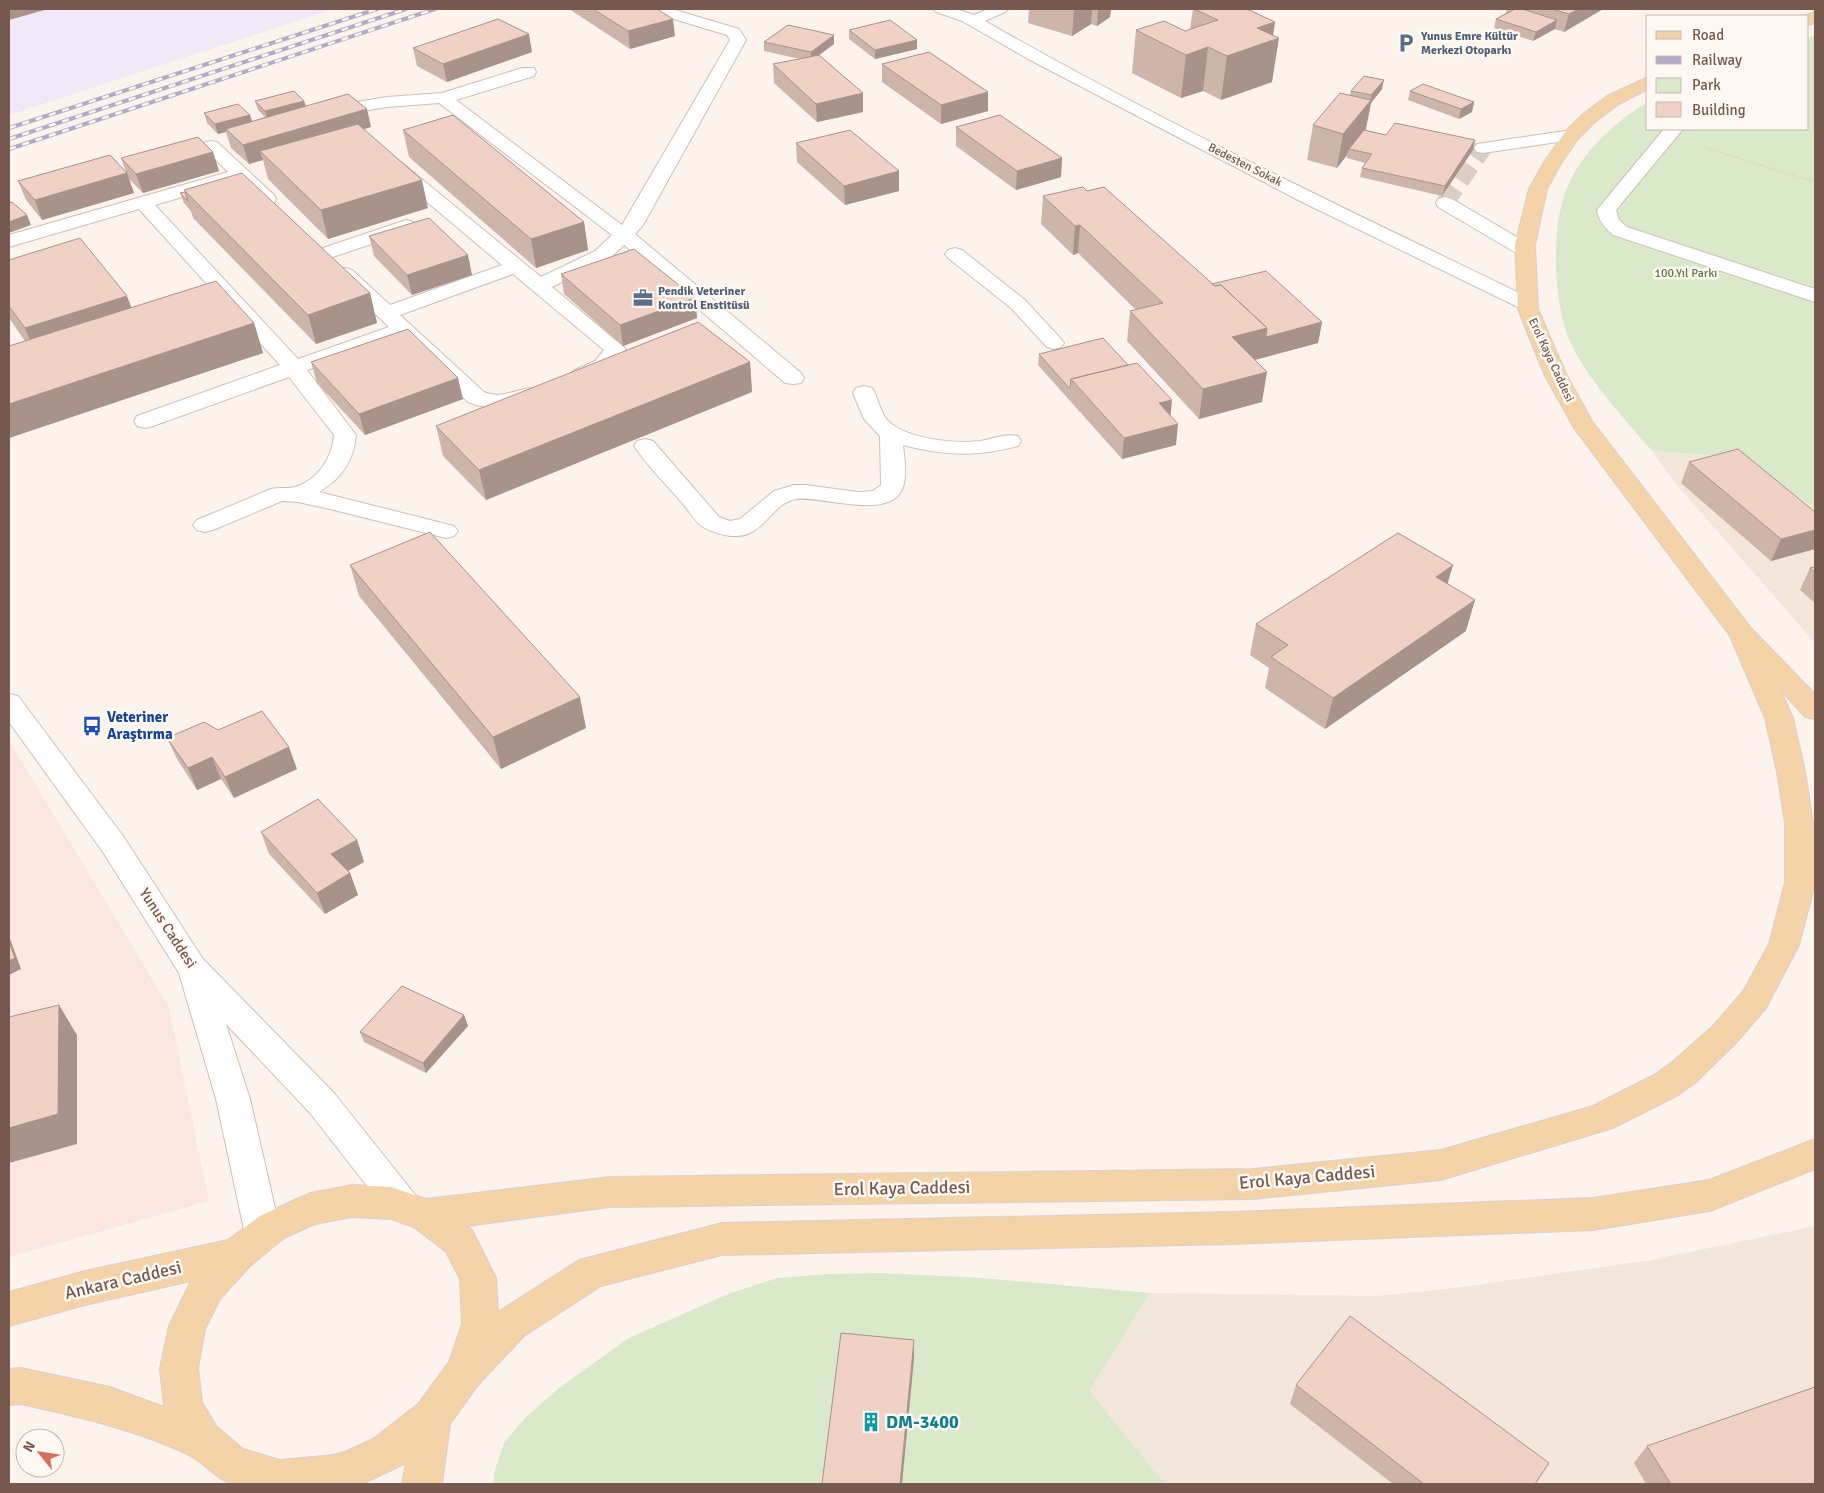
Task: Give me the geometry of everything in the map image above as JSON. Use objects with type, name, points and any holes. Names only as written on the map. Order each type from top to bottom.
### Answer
[{"type":"main road","name":"Erol Kaya Caddesi","points":[[1646,83],[1612,100],[1589,118],[1572,135],[1553,162],[1538,189],[1525,250],[1527,304],[1551,365],[1582,423],[1742,634],[1815,710]]},
{"type":"main road","name":"Erol Kaya Caddesi","points":[[415,1211],[610,1192],[1253,1184],[1441,1165],[1601,1118],[1666,1085],[1683,1073],[1724,1035],[1754,999],[1784,945],[1800,883],[1799,823],[1791,772],[1779,718],[1742,634]]},
{"type":"main road","points":[[465,1372],[480,1324],[478,1278],[458,1240],[415,1211],[391,1202],[352,1201],[311,1209],[272,1227],[250,1244],[207,1287],[187,1326],[179,1368],[183,1407],[202,1440],[233,1475],[280,1480],[334,1475],[387,1453],[432,1417],[465,1372],[512,1324],[592,1272],[722,1239],[1241,1228],[1593,1214],[1710,1195],[1815,1154]]},
{"type":"main road","name":"Ankara Caddesi","points":[[9,1309],[250,1244]]},
{"type":"main road","points":[[9,1387],[21,1386],[110,1406],[202,1440]]},
{"type":"main road","points":[[422,1484],[432,1417]]},
{"type":"street","name":"Bedesten Sokak","points":[[940,9],[969,14],[1036,57],[1300,193],[1527,304]]},
{"type":"street","points":[[969,14],[1000,9]]},
{"type":"street","points":[[538,286],[602,255],[633,225],[738,40],[733,32],[663,11]]},
{"type":"street","points":[[312,116],[359,105],[443,98],[528,72]]},
{"type":"street","points":[[443,98],[624,235],[792,378]]},
{"type":"street","points":[[1673,130],[1606,210],[1607,218],[1612,224],[1620,231],[1815,296]]},
{"type":"street","points":[[1483,148],[1572,135]]},
{"type":"street","points":[[192,152],[229,140]]},
{"type":"street","points":[[211,146],[282,214]]},
{"type":"street","points":[[310,240],[476,397],[484,400],[514,401],[603,366],[615,350],[515,267],[435,217],[380,153]]},
{"type":"street","points":[[9,241],[241,174]]},
{"type":"street","points":[[142,202],[294,368],[345,435],[345,448],[339,462],[322,480],[298,495]]},
{"type":"street","points":[[1445,202],[1525,250]]},
{"type":"street","points":[[324,254],[435,217]]},
{"type":"street","points":[[956,254],[1018,304],[1054,343]]},
{"type":"street","points":[[386,313],[515,267]]},
{"type":"street","points":[[145,421],[402,329]]},
{"type":"street","points":[[864,393],[877,422],[891,433],[905,438],[940,446],[960,448],[988,446],[1010,441]]},
{"type":"street","points":[[645,446],[711,522],[721,527],[734,529],[755,521],[773,501],[788,493],[808,492],[860,500],[881,495],[890,489],[894,481],[890,446],[891,433]]},
{"type":"street","points":[[205,525],[279,494],[298,495],[446,531]]},
{"type":"street","name":"Yunus Caddesi","points":[[10,705],[113,844],[192,968],[322,1103],[415,1211]]},
{"type":"street","points":[[192,968],[233,1099],[250,1244]]},
{"type":"shaded area","points":[[9,9],[334,9],[9,115]]},
{"type":"shaded area","points":[[1652,451],[1740,457],[1815,508],[1815,643],[1675,483]]},
{"type":"shaded area","points":[[9,740],[169,1008],[209,1201],[9,1257]]},
{"type":"shaded area","points":[[1815,1226],[1815,1484],[1165,1484],[1088,1391],[1150,1293],[1376,1296],[1455,1288],[1651,1260]]},
{"type":"green space","name":"100.Yıl Parkı","points":[[1815,35],[1815,508],[1740,457],[1652,451],[1599,389],[1573,348],[1565,329],[1560,309],[1556,268],[1556,242],[1559,217],[1568,185],[1576,170],[1608,131],[1646,103],[1646,130],[1809,130],[1809,38]]},
{"type":"green space","points":[[881,1273],[982,1278],[1150,1293],[1089,1391],[1165,1484],[494,1484],[494,1473],[504,1443],[525,1418],[558,1389],[627,1339],[728,1294],[777,1278],[827,1274]]},
{"type":"building","points":[[593,9],[657,9],[673,19],[628,31]]},
{"type":"building","points":[[1194,9],[1247,9],[1275,22],[1257,28],[1279,38],[1227,56],[1208,47],[1186,55],[1136,30],[1164,21],[1185,31],[1218,20]]},
{"type":"building","points":[[1515,9],[1522,9],[1557,20],[1536,32],[1496,19]]},
{"type":"building","points":[[1552,9],[1578,9],[1569,14]]},
{"type":"building","points":[[498,19],[529,34],[443,64],[413,48]]},
{"type":"building","points":[[890,20],[917,40],[875,50],[849,30]]},
{"type":"building","points":[[788,25],[834,35],[811,52],[764,42]]},
{"type":"building","points":[[929,52],[988,92],[941,105],[882,64]]},
{"type":"building","points":[[819,55],[863,93],[816,104],[773,64]]},
{"type":"building","points":[[1364,76],[1384,80],[1371,95],[1351,91]]},
{"type":"building","points":[[1423,84],[1474,102],[1461,109],[1410,91]]},
{"type":"building","points":[[294,91],[304,101],[265,111],[255,101]]},
{"type":"building","points":[[1340,93],[1371,100],[1343,134],[1313,125]]},
{"type":"building","points":[[348,94],[367,109],[243,145],[226,129]]},
{"type":"building","points":[[238,104],[250,115],[215,124],[204,113]]},
{"type":"building","points":[[453,115],[584,222],[531,239],[403,130]]},
{"type":"building","points":[[1000,115],[1062,158],[1017,171],[956,127]]},
{"type":"building","points":[[1395,123],[1475,140],[1445,186],[1362,168],[1372,154],[1349,149],[1364,130],[1386,135]]},
{"type":"building","points":[[358,124],[422,180],[321,210],[260,151]]},
{"type":"building","points":[[850,130],[899,171],[844,186],[796,143]]},
{"type":"building","points":[[198,137],[213,152],[136,174],[121,158]]},
{"type":"building","points":[[110,155],[127,173],[35,200],[18,181]]},
{"type":"building","points":[[242,173],[370,293],[308,315],[184,190]]},
{"type":"building","points":[[1083,187],[1087,191],[1104,187],[1215,286],[1221,285],[1267,328],[1232,337],[1267,372],[1203,389],[1130,311],[1163,303],[1080,225],[1075,226],[1043,196]]},
{"type":"building","points":[[185,192],[188,201],[180,193]]},
{"type":"building","points":[[12,202],[27,215],[9,222],[9,203]]},
{"type":"building","points":[[429,218],[468,255],[407,275],[369,236]]},
{"type":"building","points":[[80,238],[127,296],[25,328],[9,306],[9,260]]},
{"type":"building","points":[[634,249],[695,298],[620,325],[561,274]]},
{"type":"building","points":[[1266,271],[1322,322],[1266,337],[1267,328],[1221,285],[1215,286],[1212,284]]},
{"type":"building","points":[[216,281],[254,323],[9,404],[9,346]]},
{"type":"building","points":[[698,322],[750,362],[479,470],[436,426]]},
{"type":"building","points":[[408,329],[458,378],[359,414],[311,362]]},
{"type":"building","points":[[1103,338],[1128,365],[1071,379],[1070,389],[1039,354]]},
{"type":"building","points":[[1137,363],[1172,400],[1159,403],[1178,424],[1124,438],[1071,379]]},
{"type":"building","points":[[1738,449],[1815,512],[1815,530],[1781,539],[1689,462]]},
{"type":"building","points":[[430,532],[580,697],[493,737],[350,565]]},
{"type":"building","points":[[1398,533],[1453,565],[1436,577],[1475,600],[1333,698],[1271,657],[1288,645],[1256,624]]},
{"type":"building","points":[[262,711],[289,747],[225,777],[212,757],[188,768],[167,738],[204,722],[218,730]]},
{"type":"building","points":[[318,799],[357,840],[331,854],[350,873],[317,893],[261,832]]},
{"type":"building","points":[[9,942],[15,958],[9,961]]},
{"type":"building","points":[[402,986],[464,1015],[423,1063],[360,1032]]},
{"type":"building","points":[[59,1005],[58,1114],[9,1128],[9,1017]]},
{"type":"building","points":[[1350,1316],[1549,1463],[1535,1484],[1424,1484],[1296,1385]]},
{"type":"building","name":"DM-3400","points":[[841,1333],[914,1340],[900,1484],[822,1484]]},
{"type":"building","points":[[1815,1387],[1815,1484],[1671,1484],[1647,1446]]},
{"type":"tunnel","points":[[1445,203],[1483,148]]},
{"type":"railway","points":[[9,128],[377,9]]},
{"type":"railway","points":[[9,139],[406,9]]},
{"type":"railway","points":[[9,149],[435,9]]},
{"type":"place","name":"Yunus Emre Kültür Merkezi Otoparkı","points":[[1406,43]]},
{"type":"place","name":"Pendik Veteriner Kontrol Enstitüsü","points":[[643,298]]},
{"type":"place","name":"Veteriner Araştırma","points":[[92,726]]},
{"type":"place","name":"DM-3400","points":[[871,1422]]}]
